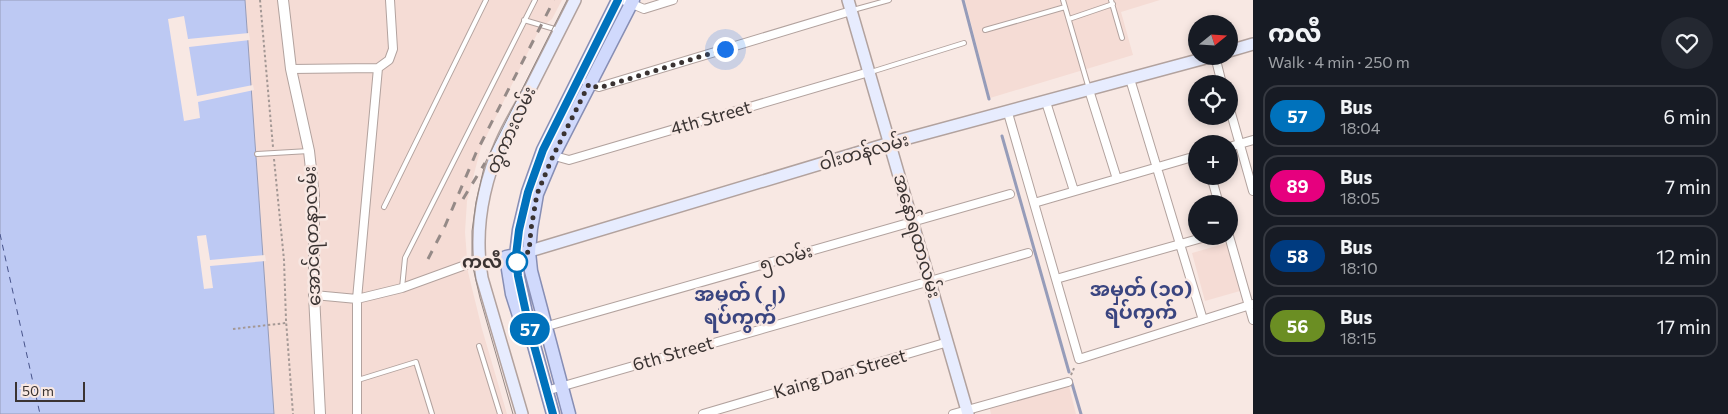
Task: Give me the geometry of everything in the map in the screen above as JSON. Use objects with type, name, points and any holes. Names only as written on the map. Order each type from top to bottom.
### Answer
[{"type":"main road","name":"တွဲကားလမ်း","points":[[522,414],[482,278],[479,260],[479,235],[482,207],[487,183],[501,143],[575,0]]},
{"type":"main road","points":[[546,414],[512,294],[519,230],[528,192],[626,1]]},
{"type":"main road","name":"အနော်ရထာလမ်း","points":[[850,5],[968,412]]},
{"type":"main road","points":[[1238,48],[1253,44]]},
{"type":"main road","name":"ဝါးတန်လမ်း","points":[[517,254],[890,143],[1008,113],[1188,63]]},
{"type":"main road","points":[[517,254],[530,272],[569,414]]},
{"type":"main road","points":[[517,254],[518,276],[530,331],[553,414]]},
{"type":"street","name":"အောင်ရတနာလမ်း","points":[[282,0],[291,69],[309,151],[314,196],[314,295],[320,414]]},
{"type":"street","points":[[291,69],[378,68],[389,60],[393,49],[390,0]]},
{"type":"street","points":[[626,1],[644,9],[673,0]]},
{"type":"street","points":[[584,81],[599,88],[850,5]]},
{"type":"street","points":[[356,414],[357,298],[378,68]]},
{"type":"street","name":"4th Street","points":[[548,153],[569,160],[869,72]]},
{"type":"street","points":[[1130,79],[1203,320]]},
{"type":"street","points":[[1089,90],[1117,179]]},
{"type":"street","points":[[1046,102],[1074,192]]},
{"type":"street","points":[[1008,113],[1079,359],[1251,305]]},
{"type":"street","points":[[1234,125],[1253,191]]},
{"type":"street","points":[[1240,144],[1253,140]]},
{"type":"street","points":[[1034,203],[1188,158]]},
{"type":"street","name":"၅ လမ်း","points":[[530,331],[1010,194]]},
{"type":"street","points":[[1056,279],[1188,242]]},
{"type":"street","points":[[1232,245],[1251,305],[1253,320]]},
{"type":"street","name":"6th Street","points":[[546,391],[1028,253]]},
{"type":"street","points":[[314,295],[357,298],[402,288],[479,260]]},
{"type":"street","name":"Kaing Dan Street","points":[[703,414],[948,342]]},
{"type":"street","points":[[954,414],[968,412],[1068,382]]},
{"type":"lane","points":[[384,207],[486,0]]},
{"type":"lane","points":[[402,288],[405,258],[534,0]]},
{"type":"lane","points":[[850,5],[889,0]]},
{"type":"lane","points":[[1062,0],[1089,90]]},
{"type":"lane","points":[[1069,19],[1112,2],[1122,38]]},
{"type":"lane","points":[[985,30],[1064,7]]},
{"type":"lane","points":[[524,20],[560,31]]},
{"type":"lane","points":[[869,72],[964,43]]},
{"type":"lane","points":[[257,154],[309,151]]},
{"type":"lane","points":[[479,346],[500,414]]},
{"type":"lane","points":[[356,380],[416,362],[432,414]]},
{"type":"path","points":[[260,0],[284,260],[286,320],[293,414]]},
{"type":"path","points":[[233,329],[286,323]]},
{"type":"path","points":[[1068,382],[1079,359]]},
{"type":"shaded area","points":[[245,0],[562,0],[552,19],[540,28],[481,147],[467,201],[465,232],[468,272],[482,329],[507,414],[274,414]]},
{"type":"shaded area","points":[[965,0],[1160,0],[1121,12],[1133,55],[990,98]]},
{"type":"shaded area","points":[[1220,245],[1228,245],[1240,291],[1205,301],[1192,253]]},
{"type":"shaded area","points":[[1067,378],[1076,414],[991,414],[988,401]]},
{"type":"water","points":[[0,0],[245,0],[274,414],[0,414]]},
{"type":"pier","points":[[184,16],[188,39],[249,33],[250,40],[189,47],[197,96],[253,85],[254,90],[198,102],[200,118],[184,121],[168,19]]},
{"type":"pier","points":[[206,235],[210,260],[265,255],[266,261],[210,266],[213,288],[204,289],[197,236]]},
{"type":"waterway","points":[[963,0],[989,99]]},
{"type":"waterway","points":[[1002,136],[1069,372]]},
{"type":"waterway","points":[[1071,380],[1081,414]]},
{"type":"ferry route","points":[[0,234],[40,414]]},
{"type":"tram line","points":[[513,414],[472,263],[472,231],[476,202],[485,163],[567,0]]},
{"type":"railway","points":[[428,259],[445,226],[476,153],[554,0]]},
{"type":"railway","points":[[463,199],[485,163]]},
{"type":"bus line","name":"57","points":[[553,414],[530,331],[518,276],[516,255],[519,230],[528,192],[543,150],[618,0]]},
{"type":"place","name":"ကလီ","points":[[517,262]]},
{"type":"district","name":"အမှတ် (၁၀) ရပ်ကွက်","points":[[1141,300]]},
{"type":"district","name":"အမှတ် (၂) ရပ်ကွက်","points":[[740,306]]},
{"type":"route","points":[[517,262],[517,266],[516,255],[529,252],[537,194],[553,156],[589,84],[599,88],[725,49]]}]
